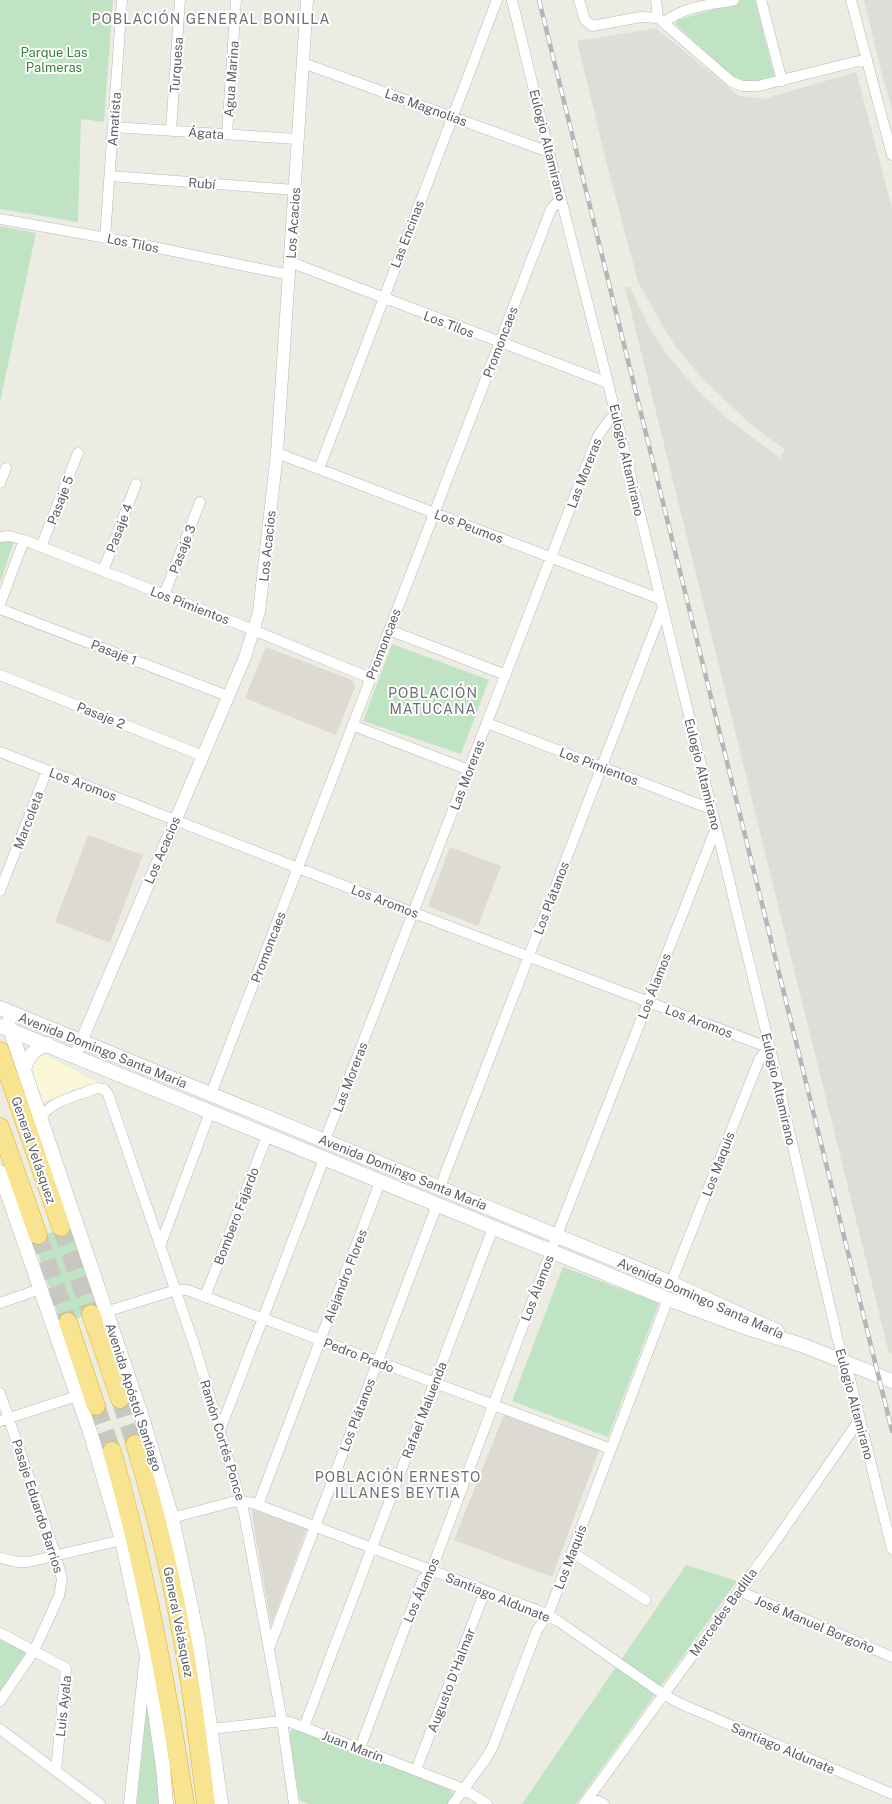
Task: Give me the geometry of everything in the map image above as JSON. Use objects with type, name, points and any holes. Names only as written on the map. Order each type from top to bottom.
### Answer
[{"type":"highway","name":"General Velásquez","points":[[0,1051],[61,1227]]},
{"type":"highway","name":"General Velásquez","points":[[0,1127],[38,1235]]},
{"type":"highway","points":[[98,1313],[120,1399]]},
{"type":"highway","points":[[68,1322],[96,1406]]},
{"type":"highway","name":"General Velásquez","points":[[135,1444],[157,1520],[177,1607],[196,1721],[206,1804]]},
{"type":"highway","name":"General Velásquez","points":[[112,1451],[133,1527],[151,1604],[185,1804]]},
{"type":"main road","name":"Avenida Domingo Santa María","points":[[1,1006],[81,1042],[325,1140],[671,1283],[754,1319],[802,1345]]},
{"type":"main road","name":"Avenida Apóstol Santiago","points":[[1,1006],[5,1028],[24,1070],[40,1119],[98,1313],[142,1417],[172,1518],[195,1627],[221,1804]]},
{"type":"main road","name":"Avenida Domingo Santa María","points":[[5,1028],[48,1044],[267,1136],[668,1299],[747,1328],[802,1345],[892,1381]]},
{"type":"main road","points":[[24,1070],[25,1063],[32,1053],[38,1048],[48,1044]]},
{"type":"main road","points":[[0,1172],[77,1396],[122,1540],[146,1650],[166,1804]]},
{"type":"street","name":"Amatista","points":[[105,238],[122,0]]},
{"type":"street","name":"Turquesa","points":[[171,130],[180,0]]},
{"type":"street","name":"Agua Marina","points":[[227,134],[236,0]]},
{"type":"street","name":"Los Acacios","points":[[75,1056],[203,756],[254,631],[262,594],[277,453],[290,275],[307,0]]},
{"type":"street","name":"Las Encinas","points":[[319,469],[452,117],[498,0]]},
{"type":"street","name":"Eulogio Altamirano","points":[[512,0],[616,414],[662,610],[770,1048],[837,1337],[860,1419],[892,1549]]},
{"type":"street","points":[[579,0],[584,17],[589,25],[598,26],[641,17],[662,20],[685,11],[734,0]]},
{"type":"street","points":[[656,0],[662,20],[728,79],[737,84],[750,87],[782,81],[867,60]]},
{"type":"street","points":[[761,0],[782,81]]},
{"type":"street","points":[[851,0],[892,155]]},
{"type":"street","name":"Las Magnolias","points":[[303,63],[549,152]]},
{"type":"street","name":"Ágata","points":[[113,127],[298,139]]},
{"type":"street","name":"Rubí","points":[[110,176],[295,190]]},
{"type":"street","name":"Promoncaes","points":[[211,1094],[551,209],[561,198]]},
{"type":"street","name":"Los Tilos","points":[[0,219],[105,238],[290,275]]},
{"type":"street","name":"Los Tilos","points":[[290,262],[608,384]]},
{"type":"street","name":"Las Moreras","points":[[325,1140],[598,436],[607,422],[616,414]]},
{"type":"street","name":"Pasaje 5","points":[[41,547],[78,453]]},
{"type":"street","name":"Los Peumos","points":[[277,453],[660,599]]},
{"type":"street","points":[[0,483],[6,468]]},
{"type":"street","name":"Pasaje 4","points":[[103,571],[136,484]]},
{"type":"street","name":"Pasaje 3","points":[[164,595],[200,502]]},
{"type":"street","name":"Los Pimientos","points":[[3,535],[24,540],[370,678]]},
{"type":"street","points":[[0,604],[24,540]]},
{"type":"street","name":"Pasaje 1","points":[[0,609],[228,696]]},
{"type":"street","name":"Los Plátanos","points":[[440,1187],[662,610]]},
{"type":"street","points":[[389,630],[506,675]]},
{"type":"street","name":"Pasaje 2","points":[[0,675],[203,756]]},
{"type":"street","name":"Los Pimientos","points":[[487,723],[711,809]]},
{"type":"street","points":[[352,725],[469,770]]},
{"type":"street","name":"Los Aromos","points":[[0,752],[414,913],[770,1048]]},
{"type":"street","name":"Marcoleta","points":[[0,891],[47,770]]},
{"type":"street","name":"Los Álamos","points":[[360,1748],[424,1579],[431,1570],[557,1235],[716,828]]},
{"type":"street","name":"Los Maquis","points":[[671,1283],[759,1060],[770,1048]]},
{"type":"street","name":"Ramón Cortés Ponce","points":[[40,1119],[47,1110],[56,1103],[97,1088],[104,1089],[108,1094],[176,1290],[241,1501],[250,1541],[282,1721],[294,1804]]},
{"type":"street","points":[[160,1246],[210,1112]]},
{"type":"street","name":"Bombero Fajardo","points":[[205,1297],[267,1136]]},
{"type":"street","points":[[220,1430],[324,1159]]},
{"type":"street","name":"Alejandro Flores","points":[[258,1505],[380,1182]]},
{"type":"street","name":"Los Plátanos","points":[[269,1648],[436,1205]]},
{"type":"street","name":"Rafael Maluenda","points":[[304,1728],[493,1228]]},
{"type":"street","points":[[0,1303],[40,1289]]},
{"type":"street","name":"Pedro Prado","points":[[98,1313],[176,1290],[187,1290],[611,1450]]},
{"type":"street","name":"Los Maquis","points":[[453,1804],[491,1751],[537,1630],[548,1615],[668,1299]]},
{"type":"street","name":"Pasaje Eduardo Barrios","points":[[0,1392],[4,1420],[56,1556],[62,1579],[61,1592],[34,1650],[0,1701]]},
{"type":"street","points":[[4,1420],[77,1396]]},
{"type":"street","name":"Mercedes Badilla","points":[[586,1801],[775,1542],[860,1419]]},
{"type":"street","name":"Santiago Aldunate","points":[[172,1518],[241,1501],[258,1505],[431,1570],[548,1615],[663,1694],[686,1706],[892,1794]]},
{"type":"street","points":[[0,1558],[22,1563],[122,1540]]},
{"type":"street","points":[[572,1552],[646,1600]]},
{"type":"street","name":"Augusto D'Halmar","points":[[416,1770],[485,1591]]},
{"type":"street","name":"José Manuel Borgoño","points":[[739,1592],[892,1656]]},
{"type":"street","name":"Luis Ayala","points":[[0,1633],[65,1666],[67,1670],[56,1771]]},
{"type":"street","points":[[130,1804],[146,1650]]},
{"type":"street","name":"Juan Marín","points":[[211,1729],[282,1721],[360,1748],[463,1789],[487,1804]]},
{"type":"street","points":[[0,1729],[100,1804]]},
{"type":"street","points":[[586,1801],[604,1804]]},
{"type":"shaded area","points":[[864,0],[892,0],[892,110],[880,66]]},
{"type":"shaded area","points":[[656,28],[739,96],[763,99],[856,72],[892,208],[892,1354],[889,1353],[625,287],[630,287],[648,325],[666,353],[699,392],[728,419],[780,458],[785,450],[749,423],[702,378],[676,347],[638,282],[606,161],[577,41]]},
{"type":"shaded area","points":[[266,647],[352,680],[355,687],[336,735],[245,698]]},
{"type":"shaded area","points":[[88,835],[143,855],[110,943],[55,922]]},
{"type":"shaded area","points":[[450,847],[501,866],[478,926],[428,906]]},
{"type":"shaded area","points":[[46,1055],[99,1083],[41,1103],[31,1072],[38,1058]]},
{"type":"shaded area","points":[[504,1415],[599,1450],[552,1577],[454,1540]]},
{"type":"shaded area","points":[[252,1509],[307,1529],[271,1625],[253,1522]]},
{"type":"green space","name":"Parque Las Palmeras","points":[[0,0],[113,0],[104,122],[81,119],[78,222],[0,209]]},
{"type":"green space","points":[[720,0],[755,0],[775,79],[752,83],[733,77],[675,24],[678,20],[721,7]]},
{"type":"green space","points":[[0,226],[36,233],[0,402]]},
{"type":"green space","points":[[0,537],[14,542],[0,583]]},
{"type":"green space","points":[[392,644],[489,680],[461,754],[363,721]]},
{"type":"green space","points":[[72,1226],[102,1309],[61,1324],[33,1238]]},
{"type":"green space","points":[[563,1267],[659,1303],[608,1437],[512,1401]]},
{"type":"green space","points":[[686,1565],[737,1581],[576,1804],[522,1804]]},
{"type":"green space","points":[[0,1639],[26,1652],[0,1692]]},
{"type":"green space","points":[[147,1701],[161,1804],[137,1804]]},
{"type":"green space","points":[[291,1730],[295,1730],[449,1788],[454,1795],[448,1804],[308,1804],[300,1800],[287,1738]]},
{"type":"tunnel","points":[[61,1227],[91,1314]]},
{"type":"tunnel","points":[[38,1235],[68,1322]]},
{"type":"tunnel","points":[[120,1399],[135,1444]]},
{"type":"tunnel","points":[[96,1406],[112,1451]]},
{"type":"railway","points":[[539,0],[892,1431]]},
{"type":"district","name":"POBLACIÓN GENERAL BONILLA","points":[[211,19]]},
{"type":"district","name":"POBLACIÓN MATUCANA","points":[[433,702]]},
{"type":"district","name":"POBLACIÓN ERNESTO ILLANES BEYTIA","points":[[398,1486]]}]
